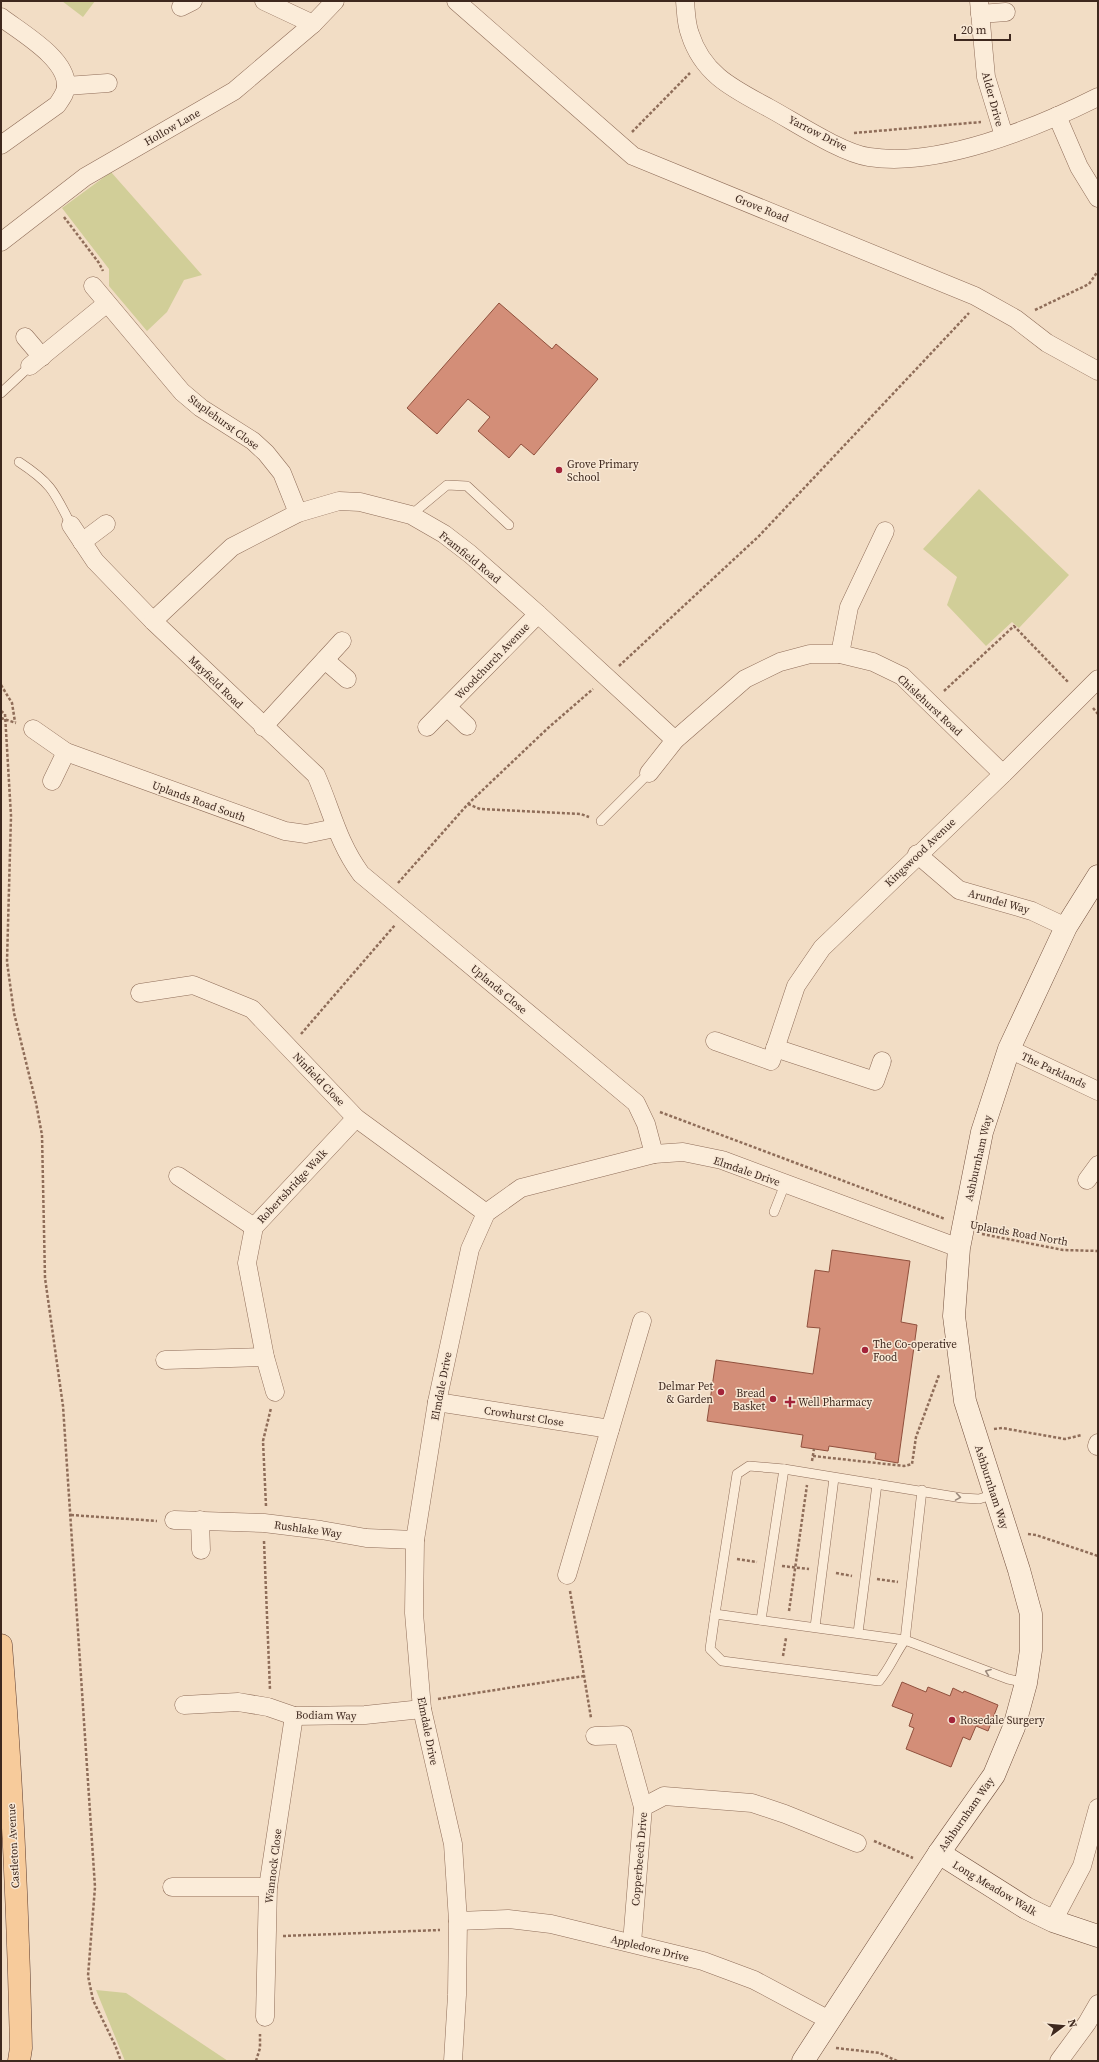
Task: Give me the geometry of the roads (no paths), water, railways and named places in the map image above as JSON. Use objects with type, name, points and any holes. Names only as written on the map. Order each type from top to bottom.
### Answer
[{"type":"main road","name":"Castleton Avenue","points":[[1,1645],[10,1765],[19,1956],[21,2057]]},
{"type":"street","points":[[264,1],[313,24]]},
{"type":"street","name":"Hollow Lane","points":[[1,242],[85,177],[234,91],[313,24],[335,1]]},
{"type":"street","name":"Grove Road","points":[[456,1],[633,156],[833,236],[982,300],[1016,319],[1047,343],[1098,371]]},
{"type":"street","name":"Yarrow Drive","points":[[685,1],[689,33],[702,61],[729,86],[836,145],[868,157],[912,159],[949,153],[1000,128],[1057,116],[1098,97]]},
{"type":"street","name":"Alder Drive","points":[[1000,128],[986,77],[980,8],[1006,12]]},
{"type":"street","points":[[1,18],[49,53],[58,63],[64,75],[66,86],[63,97],[57,105],[1,146]]},
{"type":"street","points":[[66,86],[108,82]]},
{"type":"street","points":[[1057,116],[1080,167],[1098,198]]},
{"type":"street","name":"Staplehurst Close","points":[[93,286],[106,304],[182,392],[201,408],[253,441],[266,453],[282,473],[298,513]]},
{"type":"street","points":[[25,337],[36,362],[106,304]]},
{"type":"street","name":"Framfield Road","points":[[153,620],[232,547],[298,513],[339,501],[360,502],[411,515],[444,534],[470,554],[538,614],[675,740]]},
{"type":"street","points":[[82,542],[106,524]]},
{"type":"street","name":"Mayfield Road","points":[[70,525],[95,561],[153,620],[263,727],[316,775],[327,800],[336,828]]},
{"type":"street","points":[[840,654],[849,607],[885,531]]},
{"type":"street","name":"Woodchurch Avenue","points":[[427,727],[538,614]]},
{"type":"street","points":[[263,727],[342,641]]},
{"type":"street","name":"Chislehurst Road","points":[[649,773],[675,740],[744,679],[788,660],[810,654],[840,654],[873,662],[902,676],[1003,774]]},
{"type":"street","points":[[325,660],[347,679]]},
{"type":"street","name":"Kingswood Avenue","points":[[715,1041],[771,1061],[796,986],[822,948],[917,854],[1003,774],[1098,679]]},
{"type":"street","name":"Woodchurch Avenue","points":[[447,707],[467,726]]},
{"type":"street","name":"Uplands Road South","points":[[33,729],[66,752],[285,832],[306,834],[336,828]]},
{"type":"street","points":[[52,781],[66,752]]},
{"type":"street","name":"Uplands Close","points":[[336,828],[348,856],[361,874],[636,1103],[646,1124],[654,1154]]},
{"type":"street","name":"Arundel Way","points":[[917,854],[959,890],[1032,911],[1066,927]]},
{"type":"street","name":"Ashburnham Way","points":[[803,2061],[939,1853],[994,1775],[1014,1727],[1026,1683],[1031,1650],[1031,1614],[1019,1570],[964,1401],[954,1316],[960,1240],[982,1132],[1010,1049],[1066,927],[1098,876]]},
{"type":"street","name":"Ninfield Close","points":[[140,993],[193,985],[252,1009],[356,1118],[486,1213]]},
{"type":"street","points":[[775,1048],[876,1081],[882,1061]]},
{"type":"street","name":"The Parklands","points":[[1010,1049],[1098,1091]]},
{"type":"street","name":"Robertsbridge Walk","points":[[275,1392],[265,1357],[246,1264],[254,1227],[356,1118]]},
{"type":"street","name":"Elmdale Drive","points":[[453,2061],[457,1995],[458,1921],[453,1844],[422,1709],[414,1613],[415,1540],[437,1402],[470,1249],[486,1213],[521,1188],[654,1154],[683,1152],[722,1160],[785,1184],[960,1240]]},
{"type":"street","points":[[1087,1180],[1098,1165]]},
{"type":"street","points":[[178,1176],[254,1227]]},
{"type":"street","points":[[567,1575],[642,1321]]},
{"type":"street","points":[[165,1360],[265,1357]]},
{"type":"street","name":"Crowhurst Close","points":[[437,1402],[610,1429]]},
{"type":"street","name":"Rushlake Way","points":[[174,1520],[264,1523],[321,1530],[366,1538],[415,1540]]},
{"type":"street","points":[[200,1520],[201,1550]]},
{"type":"street","name":"Bodiam Way","points":[[184,1705],[238,1702],[268,1707],[294,1716],[366,1715],[422,1709]]},
{"type":"street","name":"Wannock Close","points":[[265,2017],[268,1887],[294,1716]]},
{"type":"street","points":[[594,1736],[623,1735],[643,1806]]},
{"type":"street","name":"Copperbeech Drive","points":[[632,1943],[643,1806],[664,1796],[752,1803],[785,1814],[857,1843]]},
{"type":"street","points":[[1053,1921],[1082,1866],[1098,1808]]},
{"type":"street","name":"Long Meadow Walk","points":[[939,1853],[1026,1908],[1053,1921],[1098,1936]]},
{"type":"street","points":[[172,1887],[268,1887]]},
{"type":"street","name":"Appledore Drive","points":[[458,1921],[508,1919],[552,1924],[703,1961],[754,1980],[829,2020]]},
{"type":"street","points":[[1059,2061],[1087,2023],[1098,2004]]},
{"type":"lane","points":[[1,393],[36,362]]},
{"type":"lane","points":[[19,462],[44,480],[53,490],[70,525]]},
{"type":"lane","points":[[411,515],[447,485],[467,486],[509,525]]},
{"type":"lane","points":[[601,821],[649,773]]},
{"type":"lane","points":[[774,1212],[785,1184]]},
{"type":"lane","points":[[922,1490],[905,1640],[893,1657],[889,1669],[879,1681],[722,1660],[710,1649],[737,1474],[749,1466],[784,1469],[834,1478],[922,1490],[962,1498],[979,1499],[994,1494]]},
{"type":"lane","points":[[761,1620],[784,1469]]},
{"type":"lane","points":[[815,1627],[834,1478]]},
{"type":"lane","points":[[858,1633],[877,1484]]},
{"type":"lane","points":[[715,1614],[905,1640],[1008,1679],[1026,1683]]},
{"type":"place","name":"Grove Primary School","points":[[559,470]]},
{"type":"place","name":"The Co-operative Food","points":[[865,1350]]},
{"type":"place","name":"Delmar Pet & Garden","points":[[721,1392]]},
{"type":"place","name":"Bread Basket","points":[[773,1399]]},
{"type":"place","name":"Well Pharmacy","points":[[790,1402]]},
{"type":"place","name":"Rosedale Surgery","points":[[952,1720]]}]
